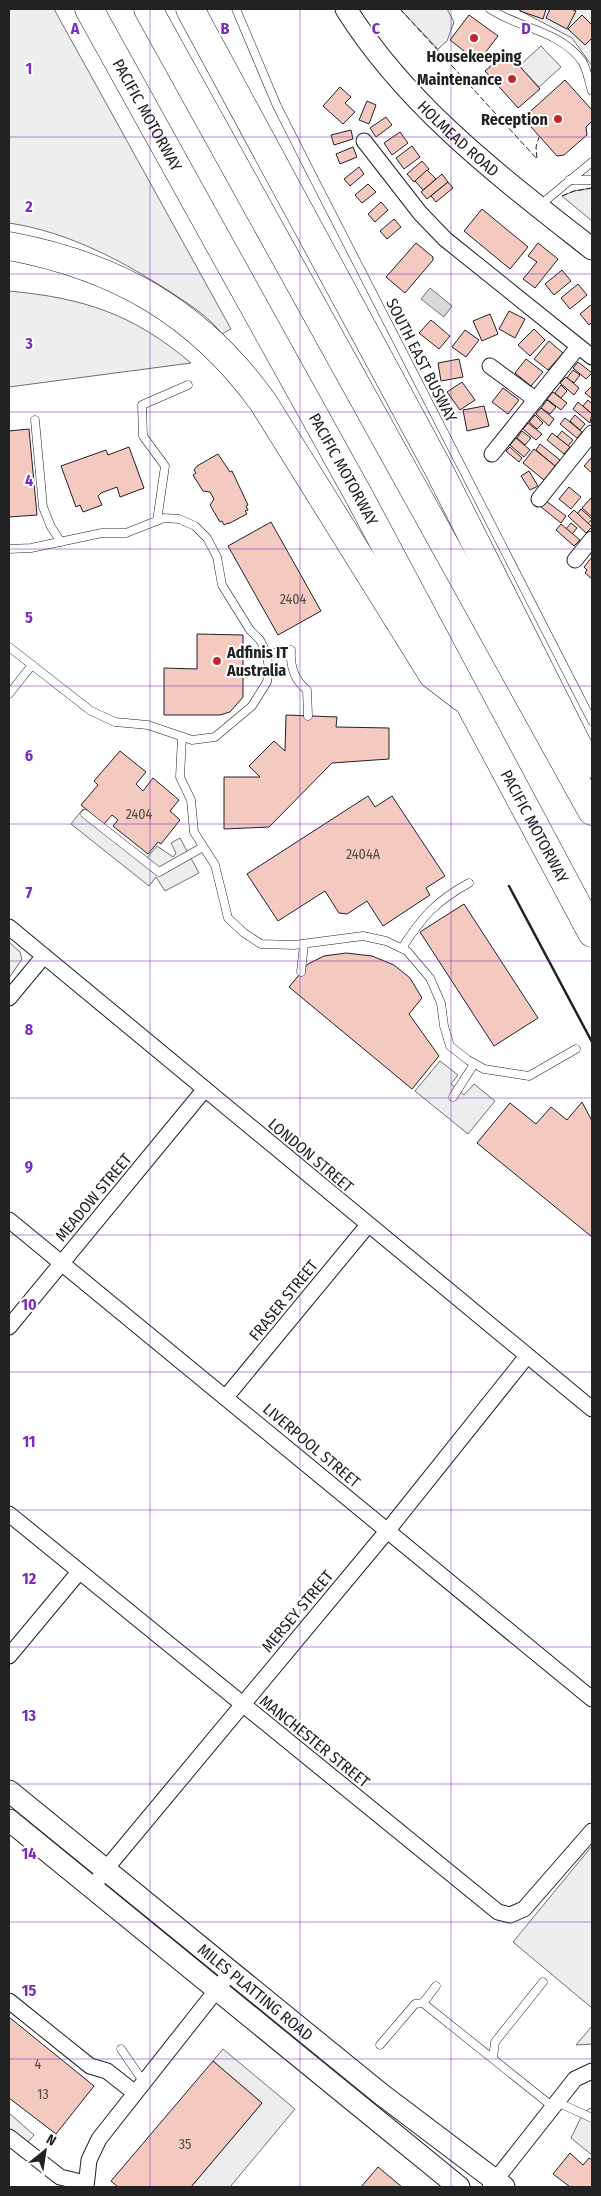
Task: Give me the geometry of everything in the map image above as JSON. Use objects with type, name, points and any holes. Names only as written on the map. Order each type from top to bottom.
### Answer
[{"type":"highway","name":"PACIFIC MOTORWAY","points":[[89,9],[359,496],[592,934]]},
{"type":"highway","points":[[148,9],[592,810]]},
{"type":"highway","points":[[190,9],[438,468],[592,775]]},
{"type":"highway","points":[[9,246],[81,263],[128,284],[164,304],[214,345],[250,384],[263,402],[433,675],[470,704]]},
{"type":"main road","name":"HOLMEAD ROAD","points":[[346,9],[376,51],[422,105],[462,143],[592,249]]},
{"type":"main road","name":"MILES PLATTING ROAD","points":[[9,1791],[217,1991],[459,2187]]},
{"type":"main road","name":"MILES PLATTING ROAD","points":[[9,1820],[99,1879],[230,1973],[496,2185]]},
{"type":"street","points":[[364,141],[420,213],[445,238],[592,357]]},
{"type":"street","points":[[492,454],[578,347]]},
{"type":"street","points":[[490,366],[536,400]]},
{"type":"street","points":[[539,499],[592,433]]},
{"type":"street","points":[[575,560],[592,538]]},
{"type":"street","name":"LONDON STREET","points":[[9,927],[592,1409]]},
{"type":"street","points":[[9,998],[44,956]]},
{"type":"street","name":"MEADOW STREET","points":[[9,1327],[205,1090]]},
{"type":"street","name":"LIVERPOOL STREET","points":[[9,1220],[592,1698]]},
{"type":"street","name":"FRASER STREET","points":[[226,1397],[368,1225]]},
{"type":"street","name":"MERSEY STREET","points":[[99,1879],[388,1530],[527,1356]]},
{"type":"street","name":"MANCHESTER STREET","points":[[9,1514],[498,1912],[510,1915],[524,1909],[592,1831]]},
{"type":"street","points":[[9,1656],[79,1572]]},
{"type":"street","points":[[9,2137],[60,2177],[85,2185],[89,2160],[99,2139],[230,1973]]},
{"type":"street","points":[[9,2001],[90,2066],[107,2071],[139,2087]]},
{"type":"street","points":[[496,2185],[554,2104],[575,2080],[592,2071]]},
{"type":"lane","name":"SOUTH EAST BUSWAY","points":[[236,9],[277,106],[592,721]]},
{"type":"lane","points":[[495,10],[567,45],[583,63],[592,91]]},
{"type":"lane","points":[[539,206],[592,162]]},
{"type":"lane","points":[[569,180],[592,180]]},
{"type":"lane","points":[[157,521],[165,466],[143,436],[142,405],[188,385]]},
{"type":"lane","points":[[35,420],[43,508],[60,542]]},
{"type":"lane","points":[[9,549],[32,548],[102,533],[126,533],[164,518],[179,519],[195,526],[207,538],[217,557],[222,585],[250,630],[260,640],[267,654],[269,668],[267,682],[252,706],[215,737],[192,740],[148,725],[114,722],[91,711],[9,647]]},
{"type":"lane","points":[[267,654],[291,650],[294,673],[301,685],[308,690],[308,716]]},
{"type":"lane","points":[[9,694],[32,666]]},
{"type":"lane","points":[[182,738],[180,777],[191,800],[194,832],[215,865],[228,918],[244,933],[261,944],[304,944],[363,936],[386,941],[402,948],[407,951],[430,978],[441,1003],[444,1026],[450,1046],[484,1069],[529,1076],[576,1049]]},
{"type":"lane","points":[[85,814],[159,872],[203,847]]},
{"type":"lane","points":[[402,948],[421,919],[433,906],[469,883]]},
{"type":"lane","points":[[301,972],[304,944]]},
{"type":"lane","points":[[453,1097],[474,1064]]},
{"type":"lane","points":[[492,2058],[494,2042],[543,1982]]},
{"type":"lane","points":[[380,2045],[415,2004],[423,2003],[436,1986]]},
{"type":"lane","points":[[423,2003],[554,2104],[592,2118]]},
{"type":"lane","points":[[121,2049],[139,2087]]},
{"type":"shaded area","points":[[9,9],[54,9],[231,329],[222,334],[206,318],[181,299],[136,271],[96,250],[53,233],[9,223]]},
{"type":"shaded area","points":[[400,9],[447,9],[454,22],[447,41],[438,49]]},
{"type":"shaded area","points":[[517,9],[592,9],[592,66],[572,38]]},
{"type":"shaded area","points":[[541,46],[561,67],[539,87],[519,66]]},
{"type":"shaded area","points":[[592,188],[592,221],[562,196],[574,191]]},
{"type":"shaded area","points":[[430,288],[452,306],[444,317],[421,299]]},
{"type":"shaded area","points":[[9,291],[61,298],[106,311],[149,332],[191,363],[9,387]]},
{"type":"shaded area","points":[[83,809],[146,859],[157,846],[173,857],[176,853],[171,843],[180,838],[199,873],[165,891],[156,877],[149,886],[71,824]]},
{"type":"shaded area","points":[[9,942],[20,952],[22,959],[9,978]]},
{"type":"shaded area","points":[[440,1061],[458,1075],[451,1084],[464,1095],[474,1084],[495,1101],[468,1134],[415,1091]]},
{"type":"shaded area","points":[[592,1846],[592,2008],[513,1942]]},
{"type":"shaded area","points":[[592,2026],[592,2044],[576,2045]]},
{"type":"shaded area","points":[[223,2049],[295,2109],[230,2187],[191,2187],[262,2103],[213,2061]]},
{"type":"shaded area","points":[[592,2107],[592,2155],[571,2138],[583,2113]]},
{"type":"shaded area","points":[[9,2113],[34,2135],[22,2149],[9,2137]]},
{"type":"building","points":[[521,9],[546,9],[543,19],[520,11]]},
{"type":"building","points":[[550,9],[571,9],[576,11],[567,29],[546,18]]},
{"type":"building","name":"Housekeeping","points":[[469,15],[498,36],[478,62],[450,40]]},
{"type":"building","points":[[582,15],[592,25],[592,38],[585,45],[568,29]]},
{"type":"building","name":"Maintenance","points":[[507,52],[540,89],[518,108],[485,71]]},
{"type":"building","name":"Reception","points":[[565,80],[592,110],[592,121],[586,127],[587,135],[564,155],[557,156],[523,118]]},
{"type":"building","points":[[340,87],[351,97],[345,103],[355,112],[343,124],[323,106]]},
{"type":"building","points":[[367,101],[376,105],[369,124],[359,120]]},
{"type":"building","points":[[386,117],[392,125],[376,137],[370,128]]},
{"type":"building","points":[[351,130],[353,139],[334,145],[331,135]]},
{"type":"building","points":[[400,132],[408,143],[392,155],[384,143]]},
{"type":"building","points":[[412,146],[420,157],[404,169],[396,158]]},
{"type":"building","points":[[353,147],[357,157],[340,164],[336,154]]},
{"type":"building","points":[[422,161],[429,169],[414,182],[407,174]]},
{"type":"building","points":[[359,167],[364,174],[350,186],[344,179]]},
{"type":"building","points":[[427,170],[436,179],[423,190],[415,181]]},
{"type":"building","points":[[442,174],[448,182],[427,199],[421,192]]},
{"type":"building","points":[[448,182],[453,188],[436,202],[431,196]]},
{"type":"building","points":[[368,184],[376,192],[362,203],[355,195]]},
{"type":"building","points":[[381,202],[388,210],[375,222],[368,214]]},
{"type":"building","points":[[482,209],[528,247],[510,269],[464,231]]},
{"type":"building","points":[[394,219],[401,227],[387,239],[380,231]]},
{"type":"building","points":[[416,243],[433,257],[433,260],[405,293],[386,277]]},
{"type":"building","points":[[538,243],[558,259],[535,288],[523,279],[537,262],[528,256]]},
{"type":"building","points":[[562,270],[571,281],[554,295],[545,284]]},
{"type":"building","points":[[578,284],[587,295],[570,309],[561,298]]},
{"type":"building","points":[[592,304],[592,322],[589,325],[580,314]]},
{"type":"building","points":[[509,311],[525,319],[515,338],[499,329]]},
{"type":"building","points":[[490,314],[498,334],[482,341],[473,321]]},
{"type":"building","points":[[431,320],[450,336],[439,349],[419,333]]},
{"type":"building","points":[[534,329],[545,340],[530,356],[518,345]]},
{"type":"building","points":[[465,330],[479,340],[466,357],[452,347]]},
{"type":"building","points":[[549,341],[563,353],[548,370],[534,359]]},
{"type":"building","points":[[459,359],[463,377],[441,381],[438,363]]},
{"type":"building","points":[[526,359],[543,372],[531,386],[515,373]]},
{"type":"building","points":[[578,362],[592,373],[586,379],[573,368]]},
{"type":"building","points":[[573,370],[580,375],[574,383],[567,378]]},
{"type":"building","points":[[566,377],[579,388],[574,395],[560,383]]},
{"type":"building","points":[[462,382],[475,400],[460,410],[447,392]]},
{"type":"building","points":[[561,385],[567,391],[561,398],[555,393]]},
{"type":"building","points":[[503,388],[519,400],[508,414],[492,402]]},
{"type":"building","points":[[592,388],[592,399],[585,393]]},
{"type":"building","points":[[553,392],[567,403],[561,410],[547,399]]},
{"type":"building","points":[[547,400],[556,407],[550,414],[541,408]]},
{"type":"building","points":[[588,400],[592,404],[592,414],[583,406]]},
{"type":"building","points":[[578,402],[592,414],[590,423],[573,409]]},
{"type":"building","points":[[484,406],[489,426],[467,431],[463,410]]},
{"type":"building","points":[[541,408],[554,419],[549,426],[536,414]]},
{"type":"building","points":[[535,415],[543,423],[537,429],[529,422]]},
{"type":"building","points":[[575,415],[585,424],[580,430],[570,421]]},
{"type":"building","points":[[565,418],[582,432],[577,438],[560,424]]},
{"type":"building","points":[[528,423],[542,434],[536,440],[523,429]]},
{"type":"building","points":[[29,429],[37,515],[9,517],[9,431]]},
{"type":"building","points":[[522,431],[531,438],[525,445],[517,438]]},
{"type":"building","points":[[562,431],[573,440],[568,446],[557,437]]},
{"type":"building","points":[[552,433],[570,447],[564,454],[547,440]]},
{"type":"building","points":[[516,438],[530,450],[524,457],[510,445]]},
{"type":"building","points":[[540,444],[560,460],[555,466],[536,450]]},
{"type":"building","points":[[129,447],[144,488],[120,497],[117,487],[98,496],[102,505],[83,512],[80,505],[76,507],[61,466],[106,450],[108,455]]},
{"type":"building","points":[[510,447],[522,458],[519,462],[506,451]]},
{"type":"building","points":[[534,449],[555,466],[544,480],[523,463]]},
{"type":"building","points":[[218,454],[230,472],[232,471],[248,505],[246,506],[248,510],[245,511],[247,514],[224,525],[222,521],[220,522],[210,505],[214,499],[210,492],[203,491],[193,475],[196,473],[194,470],[197,466]]},
{"type":"building","points":[[592,457],[592,473],[584,466]]},
{"type":"building","points":[[529,471],[538,486],[530,490],[521,476]]},
{"type":"building","points":[[569,487],[581,497],[571,509],[559,499]]},
{"type":"building","points":[[592,499],[592,517],[582,508]]},
{"type":"building","points":[[546,501],[566,516],[561,523],[541,507]]},
{"type":"building","points":[[581,509],[592,519],[588,524],[577,514]]},
{"type":"building","points":[[574,510],[592,527],[586,533],[568,516]]},
{"type":"building","points":[[271,522],[321,611],[278,635],[228,546]]},
{"type":"building","points":[[571,523],[577,528],[572,534],[566,529]]},
{"type":"building","points":[[561,524],[580,540],[574,546],[556,530]]},
{"type":"building","points":[[592,557],[592,579],[585,573],[587,570],[584,567]]},
{"type":"building","points":[[197,634],[243,635],[243,697],[230,712],[220,715],[164,715],[164,668],[197,669]]},
{"type":"building","points":[[286,715],[337,717],[336,727],[389,728],[389,759],[332,763],[269,827],[224,829],[224,777],[260,777],[249,766],[274,741],[285,751]]},
{"type":"building","points":[[120,751],[146,772],[136,784],[143,791],[153,778],[179,800],[170,811],[180,820],[161,844],[158,842],[148,854],[113,826],[118,820],[112,815],[104,824],[81,805],[98,785],[94,781]]},
{"type":"building","points":[[368,796],[375,807],[392,796],[445,876],[426,888],[430,895],[383,926],[367,901],[347,914],[339,913],[325,891],[278,921],[247,874]]},
{"type":"building","points":[[464,904],[538,1018],[494,1046],[420,932]]},
{"type":"building","points":[[346,953],[372,956],[394,965],[410,978],[422,998],[409,1014],[439,1056],[412,1089],[289,987],[308,964],[324,956]]},
{"type":"building","points":[[582,1102],[592,1121],[592,1237],[477,1143],[510,1103],[536,1124],[551,1107],[567,1120]]},
{"type":"building","points":[[9,2017],[94,2086],[56,2134],[9,2098]]},
{"type":"building","points":[[213,2061],[262,2103],[191,2187],[118,2187],[111,2181]]},
{"type":"building","points":[[570,2153],[583,2165],[589,2158],[592,2160],[592,2187],[570,2187],[553,2174]]},
{"type":"building","points":[[378,2167],[402,2187],[361,2187]]},
{"type":"fence","points":[[400,9],[537,159],[536,147],[539,137]]},
{"type":"fence","points":[[562,196],[574,191],[592,188]]},
{"type":"wall","points":[[509,886],[592,1042]]},
{"type":"place","name":"Housekeeping","points":[[474,38]]},
{"type":"place","name":"Maintenance","points":[[512,79]]},
{"type":"place","name":"Reception","points":[[558,119]]},
{"type":"place","name":"Adfinis IT Australia","points":[[217,661]]}]
